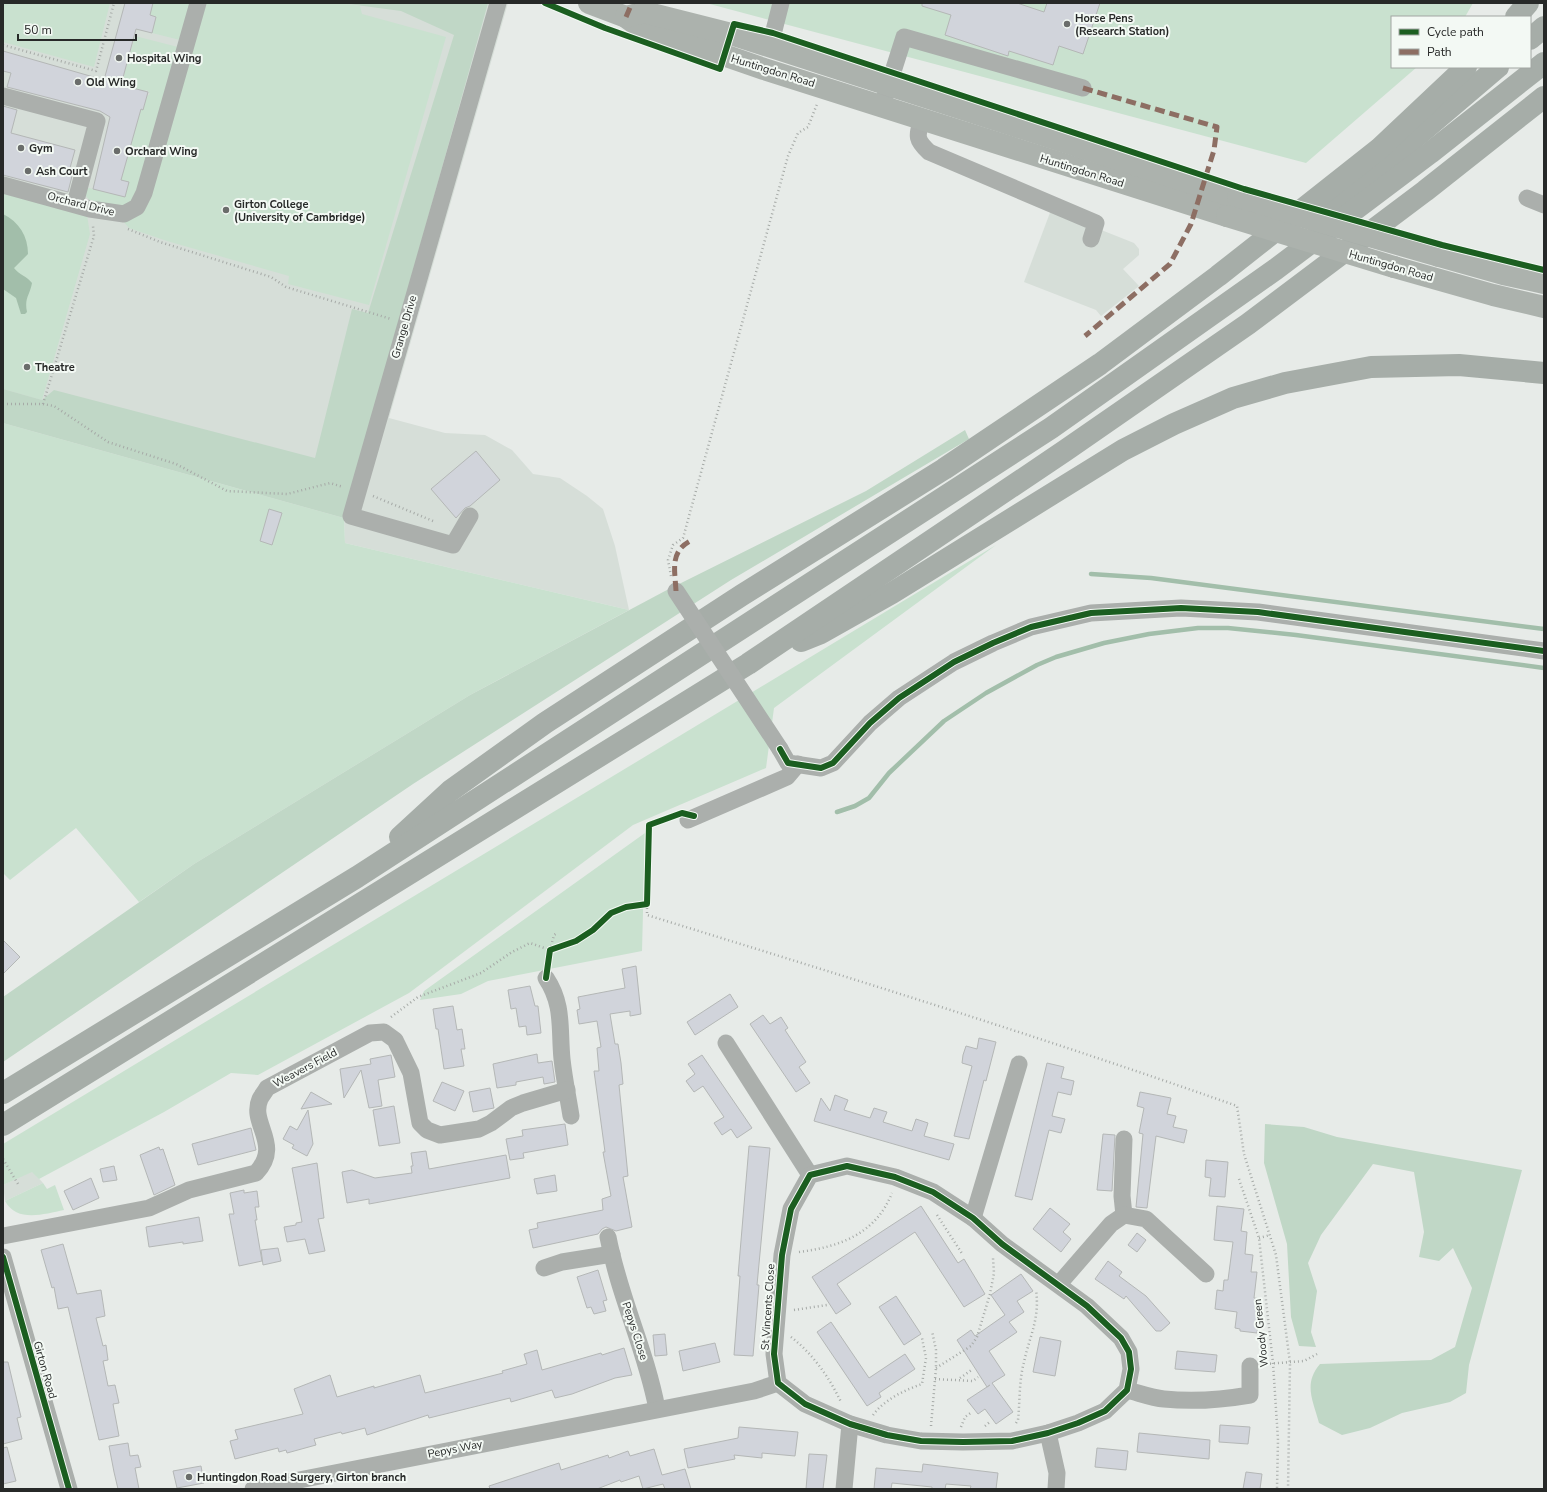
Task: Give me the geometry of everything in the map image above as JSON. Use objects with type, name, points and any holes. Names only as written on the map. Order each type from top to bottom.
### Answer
[{"type":"highway","points":[[1517,16],[1528,3]]},
{"type":"highway","points":[[1531,38],[1544,27]]},
{"type":"highway","points":[[3,1093],[356,877],[1051,428],[1276,269],[1430,153],[1544,63]]},
{"type":"highway","points":[[356,877],[450,791],[545,723],[742,595],[944,469],[1100,364],[1218,276],[1379,149],[1465,68]]},
{"type":"highway","points":[[1276,269],[1307,230],[1497,68]]},
{"type":"highway","points":[[3,1125],[748,664],[1066,450],[1248,324],[1425,192],[1544,97]]},
{"type":"highway","points":[[748,664],[822,633],[892,593],[1123,450],[1174,424],[1233,398],[1286,383],[1371,368],[1459,365],[1544,373]]},
{"type":"main road","name":"Huntingdon Road","points":[[589,3],[626,17],[637,25],[764,69],[819,85],[885,96],[922,119],[1042,159],[1544,283]]},
{"type":"main road","name":"Huntingdon Road","points":[[626,17],[644,12],[731,34],[770,46],[885,96],[1233,207],[1394,267],[1493,295],[1544,307]]},
{"type":"main road","points":[[764,69],[770,46]]},
{"type":"street","name":"Orchard Drive","points":[[3,185],[112,213],[124,214],[137,207],[144,193],[198,3]]},
{"type":"street","name":"Grange Drive","points":[[470,516],[454,545],[351,516],[498,3]]},
{"type":"street","points":[[770,46],[781,3]]},
{"type":"street","points":[[885,96],[904,36],[1083,88]]},
{"type":"street","points":[[3,96],[97,121],[83,206]]},
{"type":"street","points":[[922,119],[917,136],[920,144],[929,152],[1096,223],[1090,239]]},
{"type":"street","points":[[1527,198],[1544,205]]},
{"type":"street","points":[[676,591],[788,763],[821,768],[833,763],[870,723],[899,698],[954,662],[1030,627],[1091,613],[1181,608],[1258,612],[1544,651]]},
{"type":"street","points":[[688,820],[787,777],[798,764]]},
{"type":"street","points":[[546,978],[554,990],[561,1018],[562,1058],[571,1116]]},
{"type":"street","points":[[370,1033],[384,1032],[395,1040],[411,1073],[420,1123],[427,1130],[440,1135],[479,1129],[491,1123],[511,1108],[567,1090]]},
{"type":"street","name":"Weavers Field","points":[[3,1236],[149,1208],[190,1190],[256,1173],[264,1165],[267,1155],[259,1111],[260,1099],[267,1088],[370,1033]]},
{"type":"street","points":[[657,1409],[754,1391],[778,1383],[805,1404],[850,1424],[887,1435],[935,1441],[1012,1440],[1048,1433],[1078,1423],[1105,1411],[1127,1390],[1131,1369],[1129,1352],[1121,1338],[1087,1306],[1059,1284],[1002,1244],[973,1218],[933,1192],[895,1176],[847,1166],[810,1175],[726,1043]]},
{"type":"street","points":[[973,1218],[1019,1064]]},
{"type":"street","points":[[1124,1139],[1122,1196],[1124,1215]]},
{"type":"street","name":"St Vincents Close","points":[[778,1383],[774,1354],[782,1255],[791,1208],[810,1175]]},
{"type":"street","points":[[1059,1284],[1111,1224],[1124,1215],[1146,1219],[1206,1274]]},
{"type":"street","name":"Pepys Close","points":[[608,1237],[616,1273],[652,1384],[657,1409]]},
{"type":"street","points":[[544,1268],[562,1262],[612,1254]]},
{"type":"street","name":"Girton Road","points":[[3,1257],[69,1489]]},
{"type":"street","points":[[1127,1390],[1162,1399],[1194,1401],[1221,1400],[1250,1395],[1250,1366]]},
{"type":"street","name":"Pepys Way","points":[[253,1489],[657,1409]]},
{"type":"street","points":[[844,1489],[850,1424]]},
{"type":"street","points":[[1048,1433],[1057,1473],[1056,1489]]},
{"type":"path","points":[[3,45],[96,71],[114,3]]},
{"type":"path","points":[[676,591],[670,573],[668,560],[673,545],[683,538],[788,156],[798,133],[808,127],[817,104],[819,85]]},
{"type":"path","points":[[43,404],[94,236],[83,206]]},
{"type":"path","points":[[112,213],[126,229],[160,242],[271,277],[286,287],[405,324]]},
{"type":"path","points":[[3,404],[43,404],[54,406],[108,442],[176,464],[227,491],[287,494],[330,483],[358,490],[461,532]]},
{"type":"path","points":[[647,896],[647,915],[914,998],[1164,1080],[1237,1106],[1244,1154],[1276,1255],[1290,1363],[1288,1489]]},
{"type":"path","points":[[640,905],[647,904]]},
{"type":"path","points":[[546,978],[553,948],[554,935],[557,932]]},
{"type":"path","points":[[370,1033],[418,997],[481,973],[512,952],[530,943],[553,948]]},
{"type":"path","points":[[3,1159],[18,1184]]},
{"type":"path","points":[[799,1252],[828,1248],[848,1240],[862,1231],[878,1216],[892,1191]]},
{"type":"path","points":[[935,1210],[963,1255]]},
{"type":"path","points":[[1259,1238],[1270,1235]]},
{"type":"path","points":[[796,1248],[799,1252],[798,1259]]},
{"type":"path","points":[[936,1368],[972,1346],[977,1337],[990,1294],[994,1273],[994,1254]]},
{"type":"path","points":[[1014,1425],[1018,1420],[1023,1363],[1035,1326],[1038,1306],[1036,1284]]},
{"type":"path","points":[[794,1315],[795,1303]]},
{"type":"path","points":[[794,1310],[827,1305]]},
{"type":"path","points":[[932,1331],[936,1350],[936,1368],[930,1424],[934,1431]]},
{"type":"path","points":[[785,1334],[803,1347],[813,1358],[834,1386],[843,1408]]},
{"type":"path","points":[[872,1417],[888,1401],[904,1391],[922,1384],[926,1358],[922,1338]]},
{"type":"path","points":[[1273,1363],[1304,1361],[1317,1354]]},
{"type":"path","points":[[960,1379],[973,1369]]},
{"type":"path","points":[[935,1378],[972,1380],[978,1377]]},
{"type":"path","points":[[960,1431],[965,1417],[972,1412]]},
{"type":"shaded area","name":"Girton College (University of Cambridge)","points":[[3,3],[508,3],[389,418],[445,433],[485,435],[512,450],[533,474],[560,478],[587,496],[603,509],[615,546],[629,610],[345,543],[344,518],[3,423]]},
{"type":"shaded area","points":[[3,3],[110,3],[94,67],[3,42]]},
{"type":"shaded area","points":[[153,3],[190,3],[180,40],[152,33],[156,17],[150,15]]},
{"type":"shaded area","points":[[204,3],[341,3],[360,6],[362,14],[446,37],[369,305],[288,284],[289,276],[167,241],[129,228],[123,221],[140,213]]},
{"type":"shaded area","points":[[341,3],[488,3],[344,518],[3,423],[3,389],[42,400],[54,390],[315,458],[352,309],[368,313],[454,35],[401,11]]},
{"type":"shaded area","points":[[706,3],[1473,3],[1466,16],[1391,16],[1391,68],[1416,68],[1306,163]]},
{"type":"shaded area","points":[[135,36],[178,47],[138,194],[126,206],[91,202],[85,195],[85,187],[125,197],[129,182],[121,180],[141,109],[143,110],[147,96],[150,94],[147,90],[144,91],[121,85]]},
{"type":"shaded area","points":[[3,193],[87,215],[90,234],[42,400],[3,389]]},
{"type":"shaded area","points":[[1051,210],[1134,243],[1139,249],[1139,255],[1123,269],[1139,286],[1101,316],[1096,310],[1024,282]]},
{"type":"shaded area","points":[[3,214],[14,221],[22,230],[28,247],[28,254],[14,268],[32,283],[27,300],[27,312],[25,314],[21,314],[16,298],[3,289]]},
{"type":"shaded area","points":[[3,423],[344,518],[345,543],[629,610],[470,695],[194,864],[139,902],[76,828],[10,880],[3,873]]},
{"type":"shaded area","points":[[965,430],[969,439],[731,580],[413,784],[3,1062],[3,997],[194,864],[470,695],[665,591],[866,491]]},
{"type":"shaded area","points":[[996,545],[774,708],[766,768],[633,825],[409,993],[258,1075],[231,1073],[164,1112],[39,1179],[32,1172],[3,1185],[3,1144]]},
{"type":"shaded area","points":[[645,833],[642,951],[488,981],[461,994],[420,1000],[424,991]]},
{"type":"shaded area","points":[[1265,1124],[1304,1127],[1337,1137],[1522,1170],[1469,1365],[1466,1393],[1450,1402],[1402,1413],[1370,1428],[1342,1435],[1319,1423],[1312,1399],[1311,1385],[1315,1371],[1320,1364],[1431,1360],[1455,1347],[1472,1288],[1453,1248],[1439,1261],[1419,1257],[1424,1232],[1414,1172],[1373,1164],[1321,1235],[1308,1263],[1317,1291],[1311,1332],[1316,1347],[1299,1346],[1291,1317],[1287,1244],[1264,1163]]},
{"type":"shaded area","points":[[32,1171],[43,1183],[5,1201],[3,1185]]},
{"type":"shaded area","points":[[43,1183],[47,1189],[55,1185],[64,1210],[40,1215],[24,1215],[10,1208],[5,1201]]},
{"type":"building","points":[[125,3],[153,3],[150,15],[156,17],[152,33],[136,29],[121,85],[148,92],[143,110],[141,109],[121,180],[129,182],[125,197],[93,189],[110,117],[100,111],[7,87],[11,73],[3,71],[3,51],[104,80]]},
{"type":"building","points":[[922,3],[1017,3],[1044,12],[1047,3],[1100,3],[1083,54],[1059,46],[1053,65],[1009,51],[1008,56],[945,35],[951,15],[922,6]]},
{"type":"building","points":[[3,106],[17,110],[11,133],[75,150],[68,175],[72,176],[68,192],[3,175]]},
{"type":"building","points":[[476,451],[500,480],[470,506],[465,508],[456,518],[431,489]]},
{"type":"building","points":[[269,509],[282,513],[272,545],[260,541]]},
{"type":"building","points":[[3,940],[20,957],[3,974]]},
{"type":"building","points":[[636,966],[641,1014],[630,1016],[630,1011],[610,1014],[615,1044],[618,1044],[621,1063],[623,1084],[619,1085],[628,1176],[623,1177],[632,1227],[616,1231],[606,1227],[598,1234],[533,1248],[529,1230],[538,1228],[537,1223],[603,1210],[602,1199],[611,1196],[603,1152],[605,1152],[594,1071],[599,1071],[597,1048],[601,1047],[597,1021],[579,1024],[577,1010],[580,1009],[578,997],[625,988],[622,969]]},
{"type":"building","points":[[530,986],[535,1006],[538,1006],[541,1033],[527,1035],[526,1026],[519,1027],[516,1008],[511,1009],[508,990]]},
{"type":"building","points":[[730,994],[738,1007],[695,1035],[687,1022]]},
{"type":"building","points":[[453,1006],[457,1030],[462,1029],[465,1049],[461,1049],[464,1066],[444,1069],[438,1029],[436,1029],[433,1009]]},
{"type":"building","points":[[763,1015],[770,1024],[781,1017],[788,1028],[785,1030],[806,1062],[799,1067],[810,1083],[796,1092],[750,1024]]},
{"type":"building","points":[[979,1038],[996,1042],[986,1081],[984,1080],[969,1139],[954,1136],[972,1066],[962,1063],[963,1055],[966,1046],[977,1049]]},
{"type":"building","points":[[537,1054],[538,1063],[552,1061],[555,1082],[544,1084],[543,1077],[516,1082],[516,1085],[497,1088],[493,1064]]},
{"type":"building","points":[[391,1055],[395,1077],[378,1080],[382,1106],[369,1108],[361,1070],[344,1098],[340,1069],[371,1064],[370,1059]]},
{"type":"building","points":[[702,1055],[752,1128],[737,1138],[731,1129],[722,1135],[714,1123],[724,1117],[703,1086],[694,1092],[686,1081],[695,1074],[688,1064]]},
{"type":"building","points":[[1047,1063],[1064,1067],[1061,1078],[1074,1081],[1071,1095],[1058,1092],[1052,1116],[1065,1119],[1061,1133],[1049,1130],[1032,1200],[1015,1196]]},
{"type":"building","points":[[442,1082],[464,1091],[455,1111],[433,1101]]},
{"type":"building","points":[[490,1088],[494,1108],[473,1112],[469,1092]]},
{"type":"building","points":[[311,1092],[332,1104],[301,1109]]},
{"type":"building","points":[[1140,1092],[1171,1098],[1167,1114],[1176,1116],[1173,1127],[1187,1130],[1184,1143],[1156,1136],[1147,1208],[1136,1207],[1143,1134],[1139,1133],[1144,1108],[1137,1106]]},
{"type":"building","points":[[835,1095],[848,1100],[844,1110],[870,1118],[874,1108],[887,1112],[883,1122],[912,1131],[916,1119],[928,1123],[924,1136],[954,1144],[949,1160],[814,1121],[821,1098],[830,1111]]},
{"type":"building","points":[[394,1106],[400,1143],[379,1146],[373,1110]]},
{"type":"building","points":[[308,1110],[313,1144],[307,1156],[292,1148],[294,1145],[283,1139],[290,1126],[297,1130]]},
{"type":"building","points":[[565,1124],[568,1145],[523,1153],[524,1158],[510,1160],[506,1139],[523,1136],[522,1130]]},
{"type":"building","points":[[251,1128],[256,1150],[198,1165],[192,1144]]},
{"type":"building","points":[[1103,1134],[1115,1135],[1112,1191],[1097,1190]]},
{"type":"building","points":[[749,1146],[770,1148],[757,1285],[759,1285],[753,1356],[734,1355],[740,1276],[738,1276]]},
{"type":"building","points":[[159,1147],[160,1150],[163,1149],[175,1185],[154,1195],[140,1155]]},
{"type":"building","points":[[426,1151],[429,1169],[506,1155],[510,1178],[369,1204],[369,1199],[347,1203],[342,1172],[352,1170],[375,1178],[412,1173],[411,1166],[413,1166],[411,1153]]},
{"type":"building","points":[[1206,1160],[1228,1162],[1225,1197],[1209,1196],[1211,1178],[1205,1177]]},
{"type":"building","points":[[317,1163],[324,1218],[318,1219],[325,1251],[309,1254],[305,1239],[287,1242],[284,1227],[296,1225],[296,1223],[302,1222],[292,1168]]},
{"type":"building","points":[[114,1166],[117,1180],[103,1182],[100,1169]]},
{"type":"building","points":[[555,1175],[557,1191],[537,1194],[534,1179]]},
{"type":"building","points":[[91,1178],[99,1198],[73,1210],[64,1191]]},
{"type":"building","points":[[244,1190],[244,1193],[257,1191],[259,1207],[255,1207],[257,1220],[255,1220],[262,1261],[239,1266],[229,1214],[234,1214],[230,1193]]},
{"type":"building","points":[[921,1206],[958,1263],[964,1259],[985,1294],[964,1307],[915,1232],[837,1284],[851,1304],[836,1314],[812,1277]]},
{"type":"building","points":[[1217,1206],[1244,1209],[1241,1231],[1247,1232],[1245,1254],[1253,1255],[1251,1272],[1257,1272],[1254,1298],[1261,1299],[1257,1333],[1240,1331],[1240,1329],[1235,1328],[1237,1312],[1215,1309],[1217,1290],[1223,1291],[1224,1280],[1228,1280],[1233,1242],[1214,1240]]},
{"type":"building","points":[[1050,1208],[1070,1224],[1063,1232],[1071,1239],[1061,1252],[1033,1229]]},
{"type":"building","points":[[199,1217],[203,1241],[183,1244],[183,1242],[149,1247],[146,1227]]},
{"type":"building","points":[[1137,1233],[1146,1240],[1137,1252],[1128,1245]]},
{"type":"building","points":[[63,1244],[77,1294],[101,1290],[105,1316],[96,1318],[103,1346],[106,1345],[108,1360],[103,1361],[108,1386],[115,1385],[119,1403],[113,1404],[119,1436],[99,1440],[68,1307],[58,1309],[54,1287],[52,1288],[41,1250]]},
{"type":"building","points":[[278,1248],[281,1261],[263,1265],[261,1250]]},
{"type":"building","points":[[1108,1261],[1122,1272],[1119,1276],[1146,1296],[1170,1323],[1161,1331],[1156,1331],[1126,1296],[1124,1299],[1095,1279]]},
{"type":"building","points":[[598,1270],[607,1300],[603,1301],[606,1311],[594,1314],[591,1307],[587,1308],[577,1277]]},
{"type":"building","points":[[1021,1274],[1033,1291],[1017,1301],[1024,1312],[1009,1322],[1017,1332],[989,1351],[1005,1375],[992,1383],[1013,1412],[996,1424],[985,1409],[978,1414],[967,1400],[987,1387],[957,1340],[971,1330],[975,1336],[1005,1315],[991,1295]]},
{"type":"building","points":[[896,1296],[921,1334],[904,1345],[879,1307]]},
{"type":"building","points":[[831,1322],[869,1378],[905,1354],[915,1369],[879,1393],[881,1397],[867,1406],[817,1332]]},
{"type":"building","points":[[665,1334],[667,1355],[655,1356],[653,1335]]},
{"type":"building","points":[[1040,1337],[1061,1341],[1055,1376],[1033,1372]]},
{"type":"building","points":[[715,1343],[720,1362],[683,1371],[679,1351]]},
{"type":"building","points":[[624,1348],[632,1375],[615,1378],[572,1394],[555,1398],[552,1390],[511,1402],[510,1398],[429,1418],[428,1415],[367,1435],[365,1428],[342,1434],[341,1432],[314,1439],[316,1445],[287,1453],[286,1450],[279,1452],[278,1448],[235,1459],[230,1441],[238,1439],[235,1430],[303,1414],[294,1389],[330,1375],[337,1397],[420,1375],[425,1393],[503,1373],[502,1371],[527,1364],[524,1354],[537,1350],[542,1370]]},
{"type":"building","points":[[1177,1351],[1217,1355],[1215,1372],[1175,1369]]},
{"type":"building","points":[[3,1362],[8,1362],[21,1417],[17,1418],[22,1439],[3,1444]]},
{"type":"building","points":[[1220,1425],[1250,1427],[1248,1444],[1219,1442]]},
{"type":"building","points":[[739,1427],[798,1432],[795,1456],[762,1453],[762,1458],[734,1455],[735,1459],[688,1468],[684,1449],[738,1438]]},
{"type":"building","points":[[1139,1433],[1210,1440],[1209,1459],[1137,1452]]},
{"type":"building","points":[[128,1443],[130,1456],[138,1455],[141,1467],[135,1468],[139,1489],[118,1489],[109,1446]]},
{"type":"building","points":[[7,1447],[16,1481],[3,1484],[3,1448]]},
{"type":"building","points":[[1097,1448],[1128,1451],[1126,1470],[1095,1467]]},
{"type":"building","points":[[654,1449],[662,1475],[685,1469],[691,1489],[665,1489],[663,1484],[643,1489],[639,1476],[621,1482],[620,1480],[597,1489],[490,1489],[489,1486],[559,1463],[561,1470],[608,1455],[609,1458],[628,1451],[630,1456]]},
{"type":"building","points":[[809,1454],[827,1455],[823,1489],[806,1489]]},
{"type":"building","points":[[923,1464],[998,1473],[996,1489],[970,1489],[971,1486],[946,1484],[945,1489],[932,1489],[932,1487],[892,1483],[891,1489],[874,1489],[876,1468],[922,1472]]},
{"type":"building","name":"Huntingdon Road Surgery, Girton branch","points":[[201,1466],[204,1483],[177,1488],[173,1471]]},
{"type":"building","points":[[1246,1472],[1262,1474],[1260,1489],[1243,1489]]},
{"type":"waterway","points":[[1091,574],[1151,578],[1544,629]]},
{"type":"waterway","points":[[837,812],[855,806],[869,798],[889,773],[944,721],[986,693],[1037,665],[1056,657],[1104,643],[1149,634],[1198,628],[1228,628],[1296,635],[1544,668]]},
{"type":"marked path","points":[[626,17],[632,3]]},
{"type":"marked path","points":[[1083,88],[1217,127],[1214,150],[1191,224],[1170,264],[1085,336]]},
{"type":"marked path","points":[[676,591],[675,562],[677,555],[685,544],[692,540]]},
{"type":"cycle path","points":[[545,3],[605,28],[720,69],[734,24],[773,33],[1244,189],[1442,245],[1544,270]]},
{"type":"cycle path","points":[[780,749],[788,763],[821,768],[833,763],[870,723],[899,698],[954,662],[1031,627],[1091,613],[1181,608],[1258,612],[1544,651]]},
{"type":"cycle path","points":[[546,978],[550,950],[576,941],[593,930],[611,913],[626,907],[647,904],[649,825],[682,813],[694,816]]},
{"type":"cycle path","points":[[847,1166],[895,1177],[933,1192],[973,1218],[1002,1244],[1087,1306],[1121,1338],[1129,1352],[1131,1369],[1127,1390],[1105,1411],[1078,1423],[1048,1433],[1012,1441],[963,1442],[921,1441],[887,1435],[850,1424],[805,1404],[778,1383],[774,1354],[782,1255],[791,1209],[810,1175],[847,1166]]},
{"type":"cycle path","points":[[3,1257],[69,1489]]},
{"type":"place","name":"Horse Pens (Research Station)","points":[[1067,24]]},
{"type":"place","name":"Hospital Wing","points":[[119,58]]},
{"type":"place","name":"Old Wing","points":[[78,82]]},
{"type":"place","name":"Gym","points":[[21,148]]},
{"type":"place","name":"Orchard Wing","points":[[117,151]]},
{"type":"place","name":"Ash Court","points":[[28,171]]},
{"type":"place","name":"Girton College (University of Cambridge)","points":[[226,210]]},
{"type":"place","name":"Theatre","points":[[27,367]]},
{"type":"place","name":"Huntingdon Road Surgery, Girton branch","points":[[189,1477]]}]
